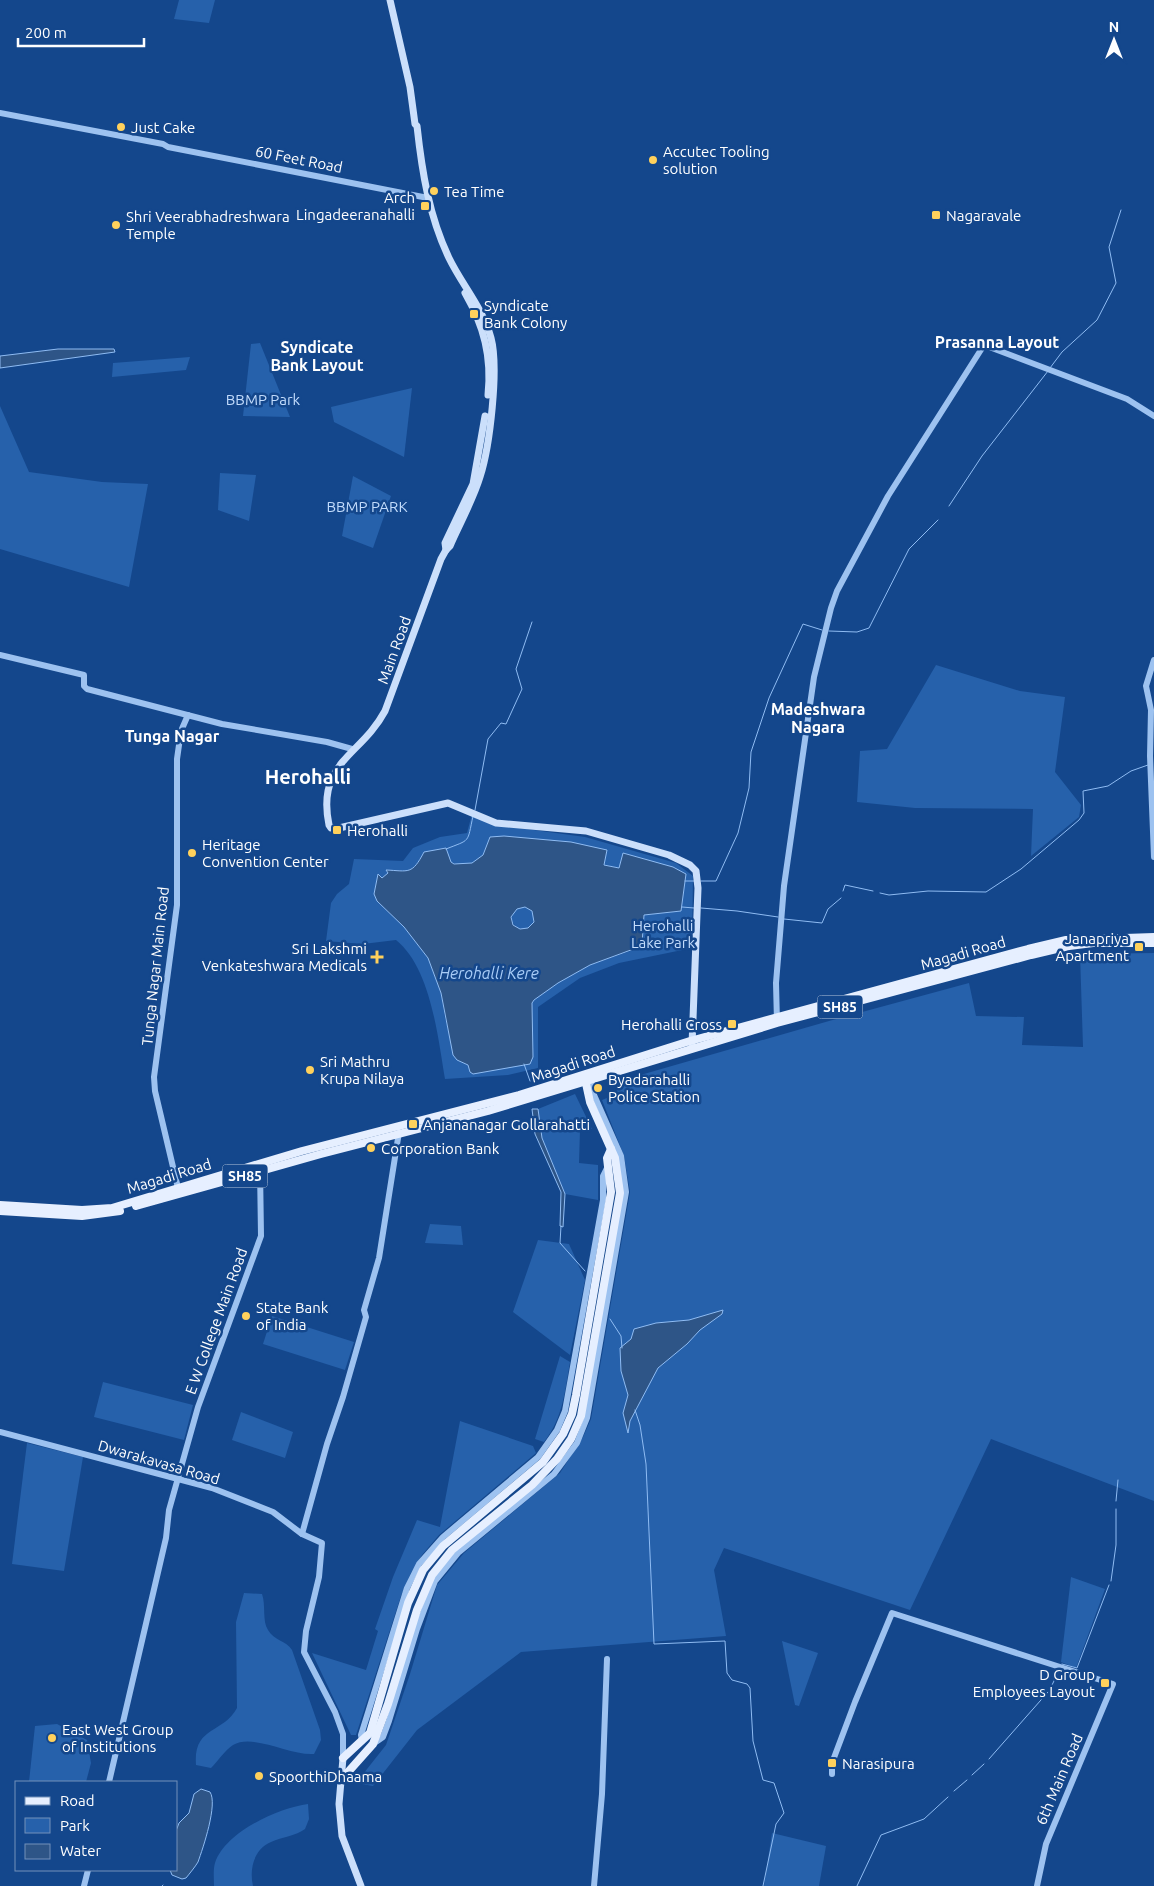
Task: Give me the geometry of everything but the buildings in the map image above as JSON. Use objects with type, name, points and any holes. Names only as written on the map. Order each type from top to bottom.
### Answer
[{"type":"main road","name":"Main Road","points":[[390,0],[410,87],[414,124],[417,126],[425,196],[444,247],[476,302],[488,328],[493,347],[494,362],[492,400],[481,475],[450,546],[446,550],[387,706],[372,732],[352,749],[335,770],[328,790],[328,816],[331,828],[339,828],[444,803],[457,805],[491,821],[505,824],[586,831],[675,857],[693,867],[698,875],[698,888],[692,1044]]},
{"type":"main road","name":"Magadi Road","points":[[0,1211],[62,1216],[105,1214],[260,1168],[530,1096],[588,1079],[692,1044],[1066,940],[1154,937]]},
{"type":"main road","name":"Magadi Road","points":[[777,1020],[1069,946],[1093,943],[1154,943]]},
{"type":"main road","points":[[341,1780],[373,1744],[388,1704],[417,1610],[432,1575],[452,1550],[532,1485],[557,1459],[571,1439],[581,1416],[620,1193],[611,1149],[590,1102],[588,1079]]},
{"type":"main road","points":[[361,1886],[342,1836],[338,1804],[343,1758],[370,1733],[408,1603],[423,1570],[443,1546],[543,1462],[563,1434],[572,1414],[610,1192],[607,1158],[611,1149]]},
{"type":"main road","name":"Magadi Road","points":[[0,1204],[62,1210],[112,1208],[178,1188],[260,1168]]},
{"type":"street","name":"60 Feet Road","points":[[0,113],[425,196]]},
{"type":"street","points":[[777,1020],[776,983],[781,919],[814,677],[837,591],[867,533],[984,345],[1127,399],[1154,416]]},
{"type":"street","points":[[0,655],[84,675],[84,686],[87,689],[222,724],[327,742],[352,749]]},
{"type":"street","points":[[1154,660],[1146,686],[1151,710],[1150,762],[1154,857]]},
{"type":"street","name":"Tunga Nagar Main Road","points":[[178,1188],[154,1091],[154,1077],[176,906],[177,759],[181,731],[188,715]]},
{"type":"street","points":[[373,1744],[383,1737],[417,1629],[435,1581],[458,1553],[554,1474],[577,1443],[587,1418],[626,1192],[621,1156],[588,1079]]},
{"type":"street","points":[[302,1534],[326,1444],[344,1396],[366,1317],[364,1310],[379,1258],[400,1130]]},
{"type":"street","name":"E W College Main Road","points":[[109,1781],[166,1538],[169,1510],[178,1477],[198,1407],[261,1236],[260,1168]]},
{"type":"street","name":"Dwarakavasa Road","points":[[0,1432],[178,1477],[212,1488],[273,1512],[302,1534],[322,1543],[319,1577],[306,1631],[304,1652],[335,1712],[343,1734],[343,1758]]},
{"type":"street","name":"6th Main Road","points":[[832,1774],[832,1763],[892,1613],[1113,1684],[1046,1844],[1037,1886]]},
{"type":"street","points":[[594,1886],[602,1794],[608,1660]]},
{"type":"street","points":[[84,1886],[88,1871]]},
{"type":"green space","points":[[179,0],[215,0],[209,23],[174,19]]},
{"type":"green space","name":"BBMP Park","points":[[260,343],[290,417],[243,416],[251,344]]},
{"type":"green space","points":[[190,357],[186,370],[112,377],[113,363]]},
{"type":"green space","points":[[412,388],[404,457],[334,422],[331,407]]},
{"type":"green space","points":[[0,406],[29,472],[102,482],[148,484],[129,587],[0,549]]},
{"type":"green space","points":[[220,473],[256,475],[249,521],[218,510]]},
{"type":"green space","name":"BBMP PARK","points":[[353,476],[391,496],[373,548],[342,536]]},
{"type":"green space","points":[[936,665],[1020,691],[1065,697],[1055,772],[1081,805],[1079,817],[1031,856],[1033,809],[915,808],[857,802],[860,751],[887,749]]},
{"type":"green space","name":"Herohalli Lake Park","points":[[472,814],[490,824],[585,837],[676,863],[693,876],[692,948],[619,963],[580,978],[538,1007],[538,1068],[508,1075],[445,1079],[431,1005],[425,985],[408,952],[396,940],[363,944],[326,941],[331,903],[337,894],[349,884],[354,859],[403,861],[413,848],[440,837],[467,833]],"holes":[[[490,837],[619,868],[624,853],[686,874],[681,911],[644,915],[642,921],[642,944],[636,949],[590,965],[558,983],[534,1000],[532,1003],[533,1057],[470,1072],[468,1065],[457,1060],[445,1018],[441,993],[428,958],[404,927],[377,901],[378,874],[382,878],[388,873],[386,870],[410,870],[417,865],[424,852],[462,865],[477,862],[486,849]]]},
{"type":"green space","points":[[519,907],[527,907],[534,914],[534,922],[527,929],[519,929],[512,922],[512,914]]},
{"type":"green space","points":[[1154,953],[1154,1501],[991,1439],[910,1610],[724,1548],[714,1570],[726,1636],[521,1652],[417,1730],[373,1786],[356,1783],[386,1745],[437,1585],[464,1553],[560,1473],[583,1437],[591,1419],[630,1192],[624,1156],[602,1100],[617,1094],[616,1082],[969,983],[976,1016],[1024,1017],[1022,1045],[1083,1047],[1080,954]]},
{"type":"green space","points":[[575,1094],[592,1129],[580,1130],[579,1163],[598,1165],[598,1200],[565,1194],[541,1138],[538,1109]]},
{"type":"green space","points":[[430,1224],[461,1226],[463,1245],[425,1243]]},
{"type":"green space","points":[[538,1240],[569,1244],[585,1280],[570,1355],[513,1312]]},
{"type":"green space","points":[[272,1316],[354,1342],[345,1370],[263,1344]]},
{"type":"green space","points":[[560,1356],[570,1362],[565,1394],[559,1414],[544,1442],[535,1439]]},
{"type":"green space","points":[[103,1382],[193,1405],[184,1440],[94,1417]]},
{"type":"green space","points":[[241,1412],[293,1432],[285,1458],[232,1440]]},
{"type":"green space","points":[[460,1421],[533,1446],[536,1453],[439,1535],[422,1555],[411,1573],[401,1596],[356,1735],[351,1735],[312,1653],[366,1670],[378,1631],[375,1629],[393,1577],[417,1520],[440,1527]]},
{"type":"green space","points":[[27,1443],[83,1457],[64,1571],[12,1564]]},
{"type":"green space","points":[[1071,1577],[1105,1589],[1076,1668],[1061,1662]]},
{"type":"green space","points":[[244,1593],[262,1594],[265,1622],[268,1630],[292,1650],[320,1730],[321,1740],[314,1754],[294,1752],[261,1743],[241,1742],[230,1747],[211,1768],[196,1765],[196,1752],[199,1743],[231,1716],[237,1708],[236,1622]]},
{"type":"green space","points":[[782,1641],[818,1653],[799,1706],[795,1705]]},
{"type":"green space","points":[[57,1724],[87,1740],[91,1763],[86,1781],[29,1781],[35,1726]]},
{"type":"green space","points":[[308,1804],[309,1819],[305,1829],[271,1842],[260,1849],[252,1866],[253,1886],[214,1886],[215,1863],[230,1841],[254,1823],[268,1816],[296,1806]]},
{"type":"green space","points":[[772,1833],[826,1846],[819,1886],[764,1886]]},
{"type":"water","points":[[58,349],[114,349],[115,352],[0,368],[0,356]]},
{"type":"water","name":"Herohalli Kere","points":[[504,836],[571,842],[607,850],[604,865],[619,868],[623,853],[673,867],[686,874],[681,911],[644,915],[642,944],[639,947],[590,965],[558,983],[534,1000],[532,1003],[533,1057],[530,1064],[473,1074],[470,1072],[468,1065],[457,1060],[453,1055],[441,993],[428,958],[404,927],[377,901],[374,894],[378,874],[382,878],[388,873],[386,870],[409,870],[416,865],[424,852],[446,848],[451,862],[454,864],[472,863],[483,855],[490,837]],"holes":[[[525,907],[532,911],[534,922],[528,928],[520,929],[513,925],[511,917],[517,909]]]},
{"type":"water","points":[[532,1109],[538,1109],[542,1138],[565,1194],[563,1227],[560,1226],[561,1192],[535,1134]]},
{"type":"water","points":[[723,1310],[722,1314],[700,1330],[687,1344],[658,1368],[630,1421],[628,1433],[623,1413],[628,1395],[621,1371],[620,1348],[631,1339],[634,1329],[656,1323],[689,1320]]},
{"type":"water","points":[[201,1789],[210,1792],[212,1798],[211,1816],[198,1862],[186,1878],[182,1879],[172,1875],[170,1871],[178,1871],[178,1826],[189,1813],[194,1794]]},
{"type":"waterway","points":[[1050,368],[1062,352],[1097,320],[1116,283],[1109,247],[1121,210]]},
{"type":"waterway","points":[[949,506],[982,456],[1048,371]]},
{"type":"waterway","points":[[829,631],[857,632],[869,628],[909,549],[938,520]]},
{"type":"waterway","points":[[475,810],[488,739],[501,723],[506,724],[522,689],[516,669],[532,622]]},
{"type":"waterway","points":[[701,881],[716,881],[738,833],[749,788],[751,752],[769,698],[803,624],[822,630]]},
{"type":"waterway","points":[[880,893],[889,895],[928,891],[986,892],[1021,869],[1079,820],[1084,813],[1083,791],[1108,786],[1131,771],[1148,765]]},
{"type":"waterway","points":[[446,849],[460,844],[467,839],[473,816]]},
{"type":"waterway","points":[[685,881],[695,881]]},
{"type":"waterway","points":[[843,891],[845,885],[873,891]]},
{"type":"waterway","points":[[784,919],[822,923],[828,909],[841,898]]},
{"type":"waterway","points":[[682,907],[694,908]]},
{"type":"waterway","points":[[701,908],[778,917]]},
{"type":"waterway","points":[[524,1064],[530,1081]]},
{"type":"waterway","points":[[561,1226],[560,1243],[585,1271]]},
{"type":"waterway","points":[[610,1319],[621,1336],[622,1348]]},
{"type":"waterway","points":[[635,1410],[640,1425],[646,1464],[654,1644],[725,1641],[727,1673],[732,1680],[747,1684],[750,1688],[753,1741],[763,1780],[774,1783],[784,1813],[776,1824],[763,1886]]},
{"type":"waterway","points":[[1116,1501],[1118,1480]]},
{"type":"waterway","points":[[1111,1581],[1116,1545],[1116,1509]]},
{"type":"waterway","points":[[1062,1664],[1077,1668],[1109,1585]]},
{"type":"waterway","points":[[1051,1687],[1059,1671]]},
{"type":"waterway","points":[[989,1759],[1048,1692]]},
{"type":"waterway","points":[[972,1775],[984,1764]]},
{"type":"waterway","points":[[954,1791],[967,1780]]},
{"type":"waterway","points":[[857,1886],[881,1835],[924,1819],[948,1797]]},
{"type":"place","name":"Just Cake","points":[[121,127]]},
{"type":"place","name":"Accutec Tooling solution","points":[[653,160]]},
{"type":"place","name":"Tea Time","points":[[434,191]]},
{"type":"place","name":"Arch Lingadeeranahalli","points":[[425,206]]},
{"type":"place","name":"Nagaravale","points":[[936,215]]},
{"type":"place","name":"Shri Veerabhadreshwara Temple","points":[[116,225]]},
{"type":"place","name":"Syndicate Bank Colony","points":[[474,314]]},
{"type":"place","name":"Herohalli","points":[[337,830]]},
{"type":"place","name":"Heritage Convention Center","points":[[192,853]]},
{"type":"place","name":"Janapriya Apartment","points":[[1139,947]]},
{"type":"place","name":"Sri Lakshmi Venkateshwara Medicals","points":[[377,957]]},
{"type":"place","name":"Herohalli Cross","points":[[732,1024]]},
{"type":"place","name":"Sri Mathru Krupa Nilaya","points":[[310,1070]]},
{"type":"place","name":"Byadarahalli Police Station","points":[[598,1088]]},
{"type":"place","name":"Anjananagar Gollarahatti","points":[[413,1124]]},
{"type":"place","name":"Corporation Bank","points":[[371,1148]]},
{"type":"place","name":"State Bank of India","points":[[246,1316]]},
{"type":"place","name":"D Group Employees Layout","points":[[1105,1683]]},
{"type":"place","name":"East West Group of Institutions","points":[[52,1738]]},
{"type":"place","name":"Narasipura","points":[[832,1763]]},
{"type":"place","name":"SpoorthiDhaama","points":[[259,1776]]},
{"type":"district","name":"Prasanna Layout","points":[[997,342]]},
{"type":"district","name":"Syndicate Bank Layout","points":[[317,356]]},
{"type":"district","name":"Madeshwara Nagara","points":[[818,718]]},
{"type":"district","name":"Tunga Nagar","points":[[172,736]]},
{"type":"district","name":"Herohalli","points":[[308,776]]}]
